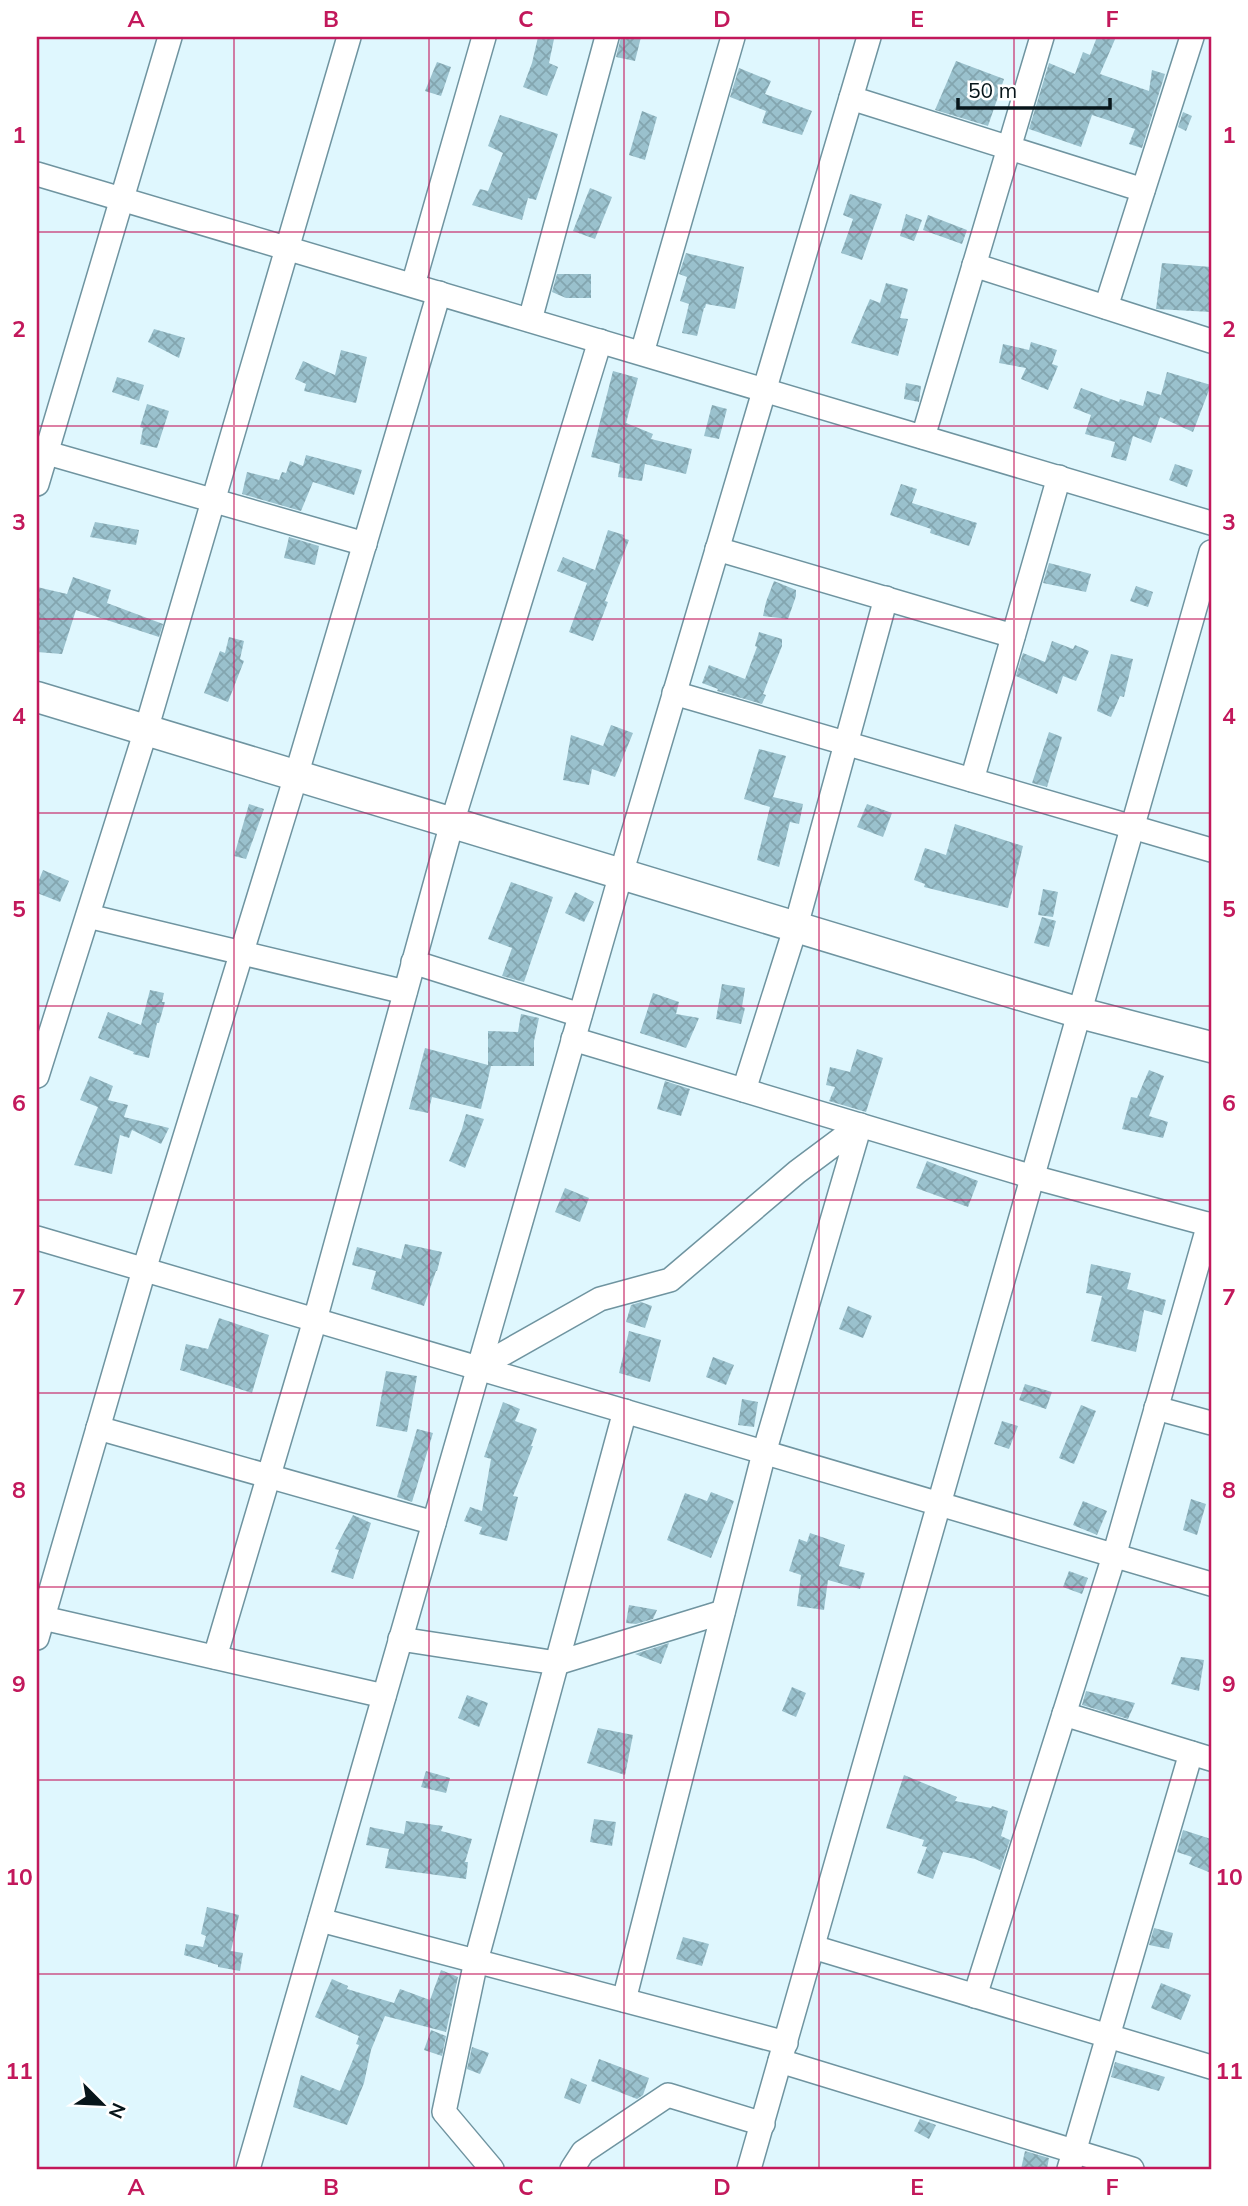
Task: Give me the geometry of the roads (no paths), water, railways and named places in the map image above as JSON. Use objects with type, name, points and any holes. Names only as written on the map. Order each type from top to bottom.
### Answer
[{"type":"street","points":[[37,484],[41,451],[122,199],[170,37]]},
{"type":"street","points":[[37,1076],[146,730],[349,37]]},
{"type":"street","points":[[413,285],[484,37]]},
{"type":"street","points":[[530,320],[607,37]]},
{"type":"street","points":[[642,353],[733,37]]},
{"type":"street","points":[[248,2169],[621,874],[869,37]]},
{"type":"street","points":[[923,437],[1042,37]]},
{"type":"street","points":[[1106,307],[1192,37]]},
{"type":"street","points":[[851,98],[1143,190]]},
{"type":"street","points":[[37,174],[1211,523]]},
{"type":"street","points":[[974,265],[1211,341]]},
{"type":"street","points":[[384,1696],[215,1657],[40,1628],[144,1270],[296,776],[439,293]]},
{"type":"street","points":[[215,1657],[314,1320],[452,822],[600,341]]},
{"type":"street","points":[[41,451],[365,544]]},
{"type":"street","points":[[972,780],[1059,477]]},
{"type":"street","points":[[717,548],[1013,636]]},
{"type":"street","points":[[749,2169],[1211,552]]},
{"type":"street","points":[[744,1090],[796,926],[886,598]]},
{"type":"street","points":[[674,693],[1211,850]]},
{"type":"street","points":[[37,697],[1080,1013],[1211,1047]]},
{"type":"street","points":[[88,916],[405,992]]},
{"type":"street","points":[[413,962],[580,1015]]},
{"type":"street","points":[[573,1039],[1033,1177],[1210,1224],[1114,1556],[975,1996]]},
{"type":"street","points":[[478,1368],[600,1299],[670,1280],[797,1172],[860,1125]]},
{"type":"street","points":[[624,2000],[764,1452],[860,1125]]},
{"type":"street","points":[[37,1238],[1211,1584]]},
{"type":"street","points":[[1156,1408],[1211,1423]]},
{"type":"street","points":[[492,2169],[444,2112],[476,1961],[625,1411]]},
{"type":"street","points":[[98,1427],[434,1523]]},
{"type":"street","points":[[400,1639],[556,1663],[723,1612]]},
{"type":"street","points":[[1064,1714],[1201,1756],[1108,2036],[1072,2160]]},
{"type":"street","points":[[320,1920],[624,2000],[783,2052],[1072,2160],[1132,2169]]},
{"type":"street","points":[[813,1947],[1211,2067]]},
{"type":"street","points":[[572,2169],[583,2152],[668,2095],[763,2123]]}]
